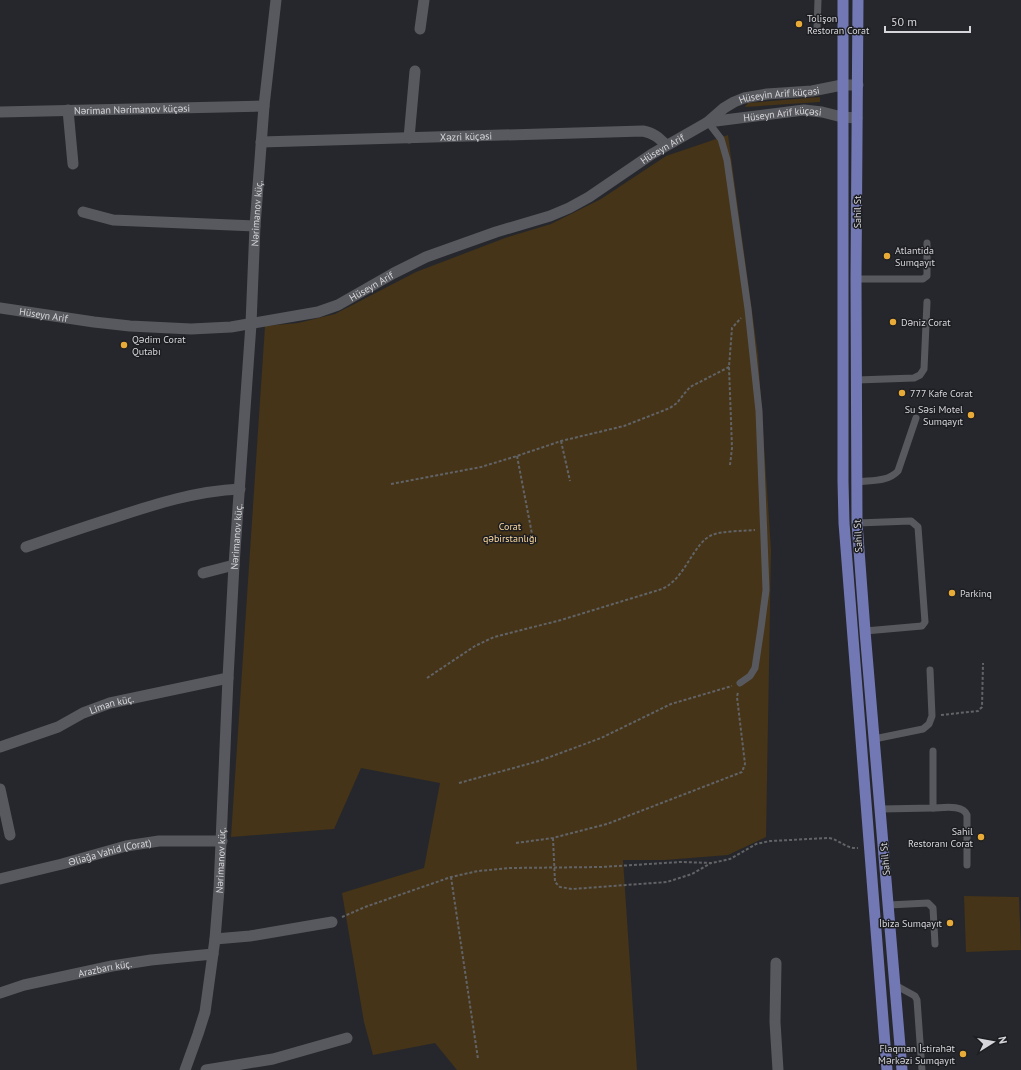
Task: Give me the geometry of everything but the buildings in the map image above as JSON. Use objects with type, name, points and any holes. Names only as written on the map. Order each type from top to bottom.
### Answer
[{"type":"main road","name":"Sahil St","points":[[843,0],[842,117],[844,523],[887,1070]]},
{"type":"main road","name":"Sahil St","points":[[858,0],[856,280],[857,523],[902,1070]]},
{"type":"street","name":"Nərimanov küç.","points":[[185,1070],[205,1012],[215,939],[222,840],[234,565],[251,324],[255,226],[264,106],[276,0]]},
{"type":"street","points":[[420,29],[424,0]]},
{"type":"street","points":[[409,138],[415,72]]},
{"type":"street","name":"Hüseyin Arif küçəsi","points":[[708,122],[724,108],[744,98],[767,94],[822,90],[842,84],[858,84]]},
{"type":"street","name":"Nəriman Nərimanov küçəsi","points":[[0,112],[264,106]]},
{"type":"street","points":[[68,110],[73,164]]},
{"type":"street","name":"Hüseyn Arif küçəsi","points":[[708,122],[804,110],[822,112],[842,117],[857,118]]},
{"type":"street","name":"Hüseyn Arif","points":[[1,309],[130,326],[191,329],[212,329],[251,324],[318,312],[338,305],[394,273],[426,257],[570,208],[589,197],[666,145],[708,122]]},
{"type":"street","name":"Xəzri küçəsi","points":[[261,142],[643,131],[651,132],[666,145]]},
{"type":"street","points":[[83,212],[113,220],[255,226]]},
{"type":"street","points":[[26,547],[158,503],[197,493],[221,490],[240,490]]},
{"type":"street","points":[[203,572],[234,565]]},
{"type":"street","name":"Liman küç.","points":[[0,747],[58,727],[83,713],[104,705],[228,678]]},
{"type":"street","points":[[0,789],[10,835]]},
{"type":"street","name":"Əliağa Vahid (Corat)","points":[[0,879],[126,846],[160,841],[222,840]]},
{"type":"street","points":[[215,939],[250,936],[332,922]]},
{"type":"street","name":"Arazbarı küç.","points":[[0,993],[24,985],[112,966],[151,960],[213,954]]},
{"type":"street","points":[[776,963],[778,1070]]},
{"type":"street","points":[[206,1070],[274,1059],[347,1038]]},
{"type":"lane","points":[[818,0],[818,29]]},
{"type":"lane","points":[[708,122],[721,139],[726,155],[748,309],[759,411],[766,590],[762,628],[755,668],[750,676],[740,683]]},
{"type":"lane","points":[[856,280],[923,280],[927,276],[927,243]]},
{"type":"lane","points":[[856,380],[914,378],[920,375],[924,369],[928,302]]},
{"type":"lane","points":[[857,482],[893,477],[898,471],[916,418]]},
{"type":"lane","points":[[857,523],[911,521],[918,527],[919,535],[925,622],[922,626],[865,631]]},
{"type":"lane","points":[[874,739],[923,729],[929,724],[932,716],[930,670]]},
{"type":"lane","points":[[933,751],[933,808]]},
{"type":"lane","points":[[881,809],[961,808],[967,814],[967,865]]},
{"type":"lane","points":[[889,905],[931,904],[933,908],[935,944]]},
{"type":"lane","points":[[895,985],[915,996],[917,1000],[922,1070]]},
{"type":"path","points":[[730,465],[732,448],[729,367],[732,328],[748,309]]},
{"type":"path","points":[[391,484],[481,467],[561,441],[624,426],[670,408],[677,403],[690,387],[729,367]]},
{"type":"path","points":[[561,441],[570,481]]},
{"type":"path","points":[[517,456],[532,534]]},
{"type":"path","points":[[428,678],[475,646],[494,637],[562,620],[670,586],[678,578],[704,539],[713,534],[764,529]]},
{"type":"path","points":[[932,716],[978,711],[982,707],[983,663]]},
{"type":"path","points":[[459,783],[539,761],[601,738],[671,704],[740,683],[737,697],[745,764],[742,772],[607,824],[553,838],[516,843]]},
{"type":"path","points":[[553,838],[555,882],[560,887],[572,889],[667,882],[692,874],[712,863]]},
{"type":"path","points":[[332,922],[365,907],[451,877],[478,871],[510,868],[602,867],[680,862],[712,863],[730,859],[756,844],[770,841],[829,838],[835,839],[846,847],[870,848]]},
{"type":"path","points":[[451,877],[478,1058]]},
{"type":"green space","points":[[820,97],[820,102],[745,107],[748,103]]},
{"type":"green space","name":"Corat qəbirstanlığı","points":[[728,135],[758,355],[771,550],[766,837],[728,855],[665,860],[623,860],[637,1070],[457,1070],[435,1043],[373,1055],[364,1022],[342,893],[424,868],[440,783],[361,768],[334,829],[231,837],[265,326],[298,323],[335,314],[416,272],[505,238],[551,224],[601,199],[666,156]]},
{"type":"green space","points":[[964,896],[1019,897],[1021,950],[966,952]]},
{"type":"place","name":"Tolişon Restoran Corat","points":[[799,24]]},
{"type":"place","name":"Atlantida Sumqayıt","points":[[887,256]]},
{"type":"place","name":"Dəniz Corat","points":[[893,322]]},
{"type":"place","name":"Qədim Corat Qutabı","points":[[124,345]]},
{"type":"place","name":"777 Kafe Corat","points":[[902,393]]},
{"type":"place","name":"Su Səsi Motel Sumqayıt","points":[[971,415]]},
{"type":"place","name":"Parkinq","points":[[952,593]]},
{"type":"place","name":"Sahil Restoranı Corat","points":[[981,837]]},
{"type":"place","name":"İbiza Sumqayıt","points":[[950,923]]},
{"type":"place","name":"Flaqman İstirahət Mərkəzi Sumqayıt","points":[[963,1054]]}]
